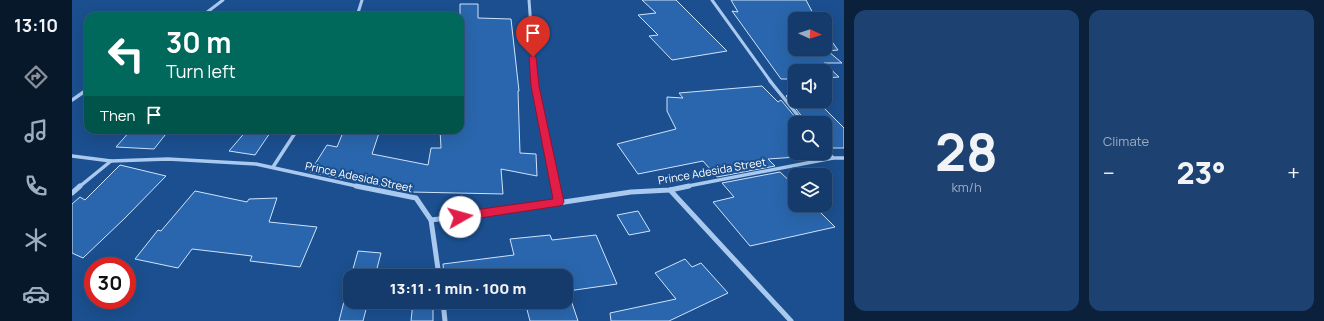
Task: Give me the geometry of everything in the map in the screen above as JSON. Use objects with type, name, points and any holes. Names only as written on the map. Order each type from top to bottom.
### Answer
[{"type":"street","points":[[208,12],[224,0]]},
{"type":"street","points":[[358,12],[362,0]]},
{"type":"street","points":[[529,0],[535,86],[559,202]]},
{"type":"street","points":[[712,0],[764,74],[798,116]]},
{"type":"street","points":[[72,100],[84,92]]},
{"type":"street","points":[[273,167],[294,134]]},
{"type":"street","name":"Prince Adesida Street","points":[[72,156],[111,161],[168,159],[273,167],[344,184],[416,198],[431,220],[630,192],[670,190],[822,160]]},
{"type":"street","name":"Prince Adesida Street","points":[[832,158],[844,158]]},
{"type":"street","points":[[72,193],[111,161]]},
{"type":"street","points":[[670,190],[791,321]]},
{"type":"street","points":[[431,220],[438,269]]},
{"type":"street","points":[[444,309],[445,321]]},
{"type":"building","points":[[642,0],[676,0],[727,51],[672,60],[649,36],[658,35],[638,15],[656,13]]},
{"type":"building","points":[[731,0],[806,0],[812,12],[788,12],[788,56],[832,56],[832,54],[842,63],[788,64],[788,79],[781,79],[732,11],[738,12]]},
{"type":"building","points":[[460,4],[478,4],[478,18],[511,19],[519,91],[520,153],[536,154],[537,176],[501,169],[503,194],[411,192],[310,172],[327,145],[337,147],[342,134],[379,134],[372,154],[428,165],[431,148],[441,148],[440,134],[464,134],[464,12],[460,12]]},
{"type":"building","points":[[832,42],[838,50],[832,51]]},
{"type":"building","points":[[832,70],[839,77],[832,78]]},
{"type":"building","points":[[762,86],[778,102],[781,100],[794,116],[788,116],[788,158],[768,159],[775,166],[717,177],[703,161],[638,174],[617,144],[676,129],[667,111],[667,97],[683,98],[679,93]]},
{"type":"building","points":[[795,108],[824,108],[832,116],[802,116]]},
{"type":"building","points":[[832,116],[844,128],[844,148],[832,148]]},
{"type":"building","points":[[127,134],[166,134],[154,149],[116,147]]},
{"type":"building","points":[[244,134],[269,134],[255,155],[229,151]]},
{"type":"building","points":[[120,165],[166,176],[83,258],[72,253],[72,204],[80,197],[85,200]]},
{"type":"building","points":[[780,172],[788,179],[788,212],[820,212],[835,227],[750,246],[713,202],[734,197],[722,183]]},
{"type":"building","points":[[195,191],[247,202],[249,199],[277,198],[269,222],[317,227],[300,267],[250,261],[252,256],[192,249],[178,268],[136,259],[158,230],[161,231]]},
{"type":"building","points":[[638,211],[650,231],[629,235],[617,215]]},
{"type":"building","points":[[550,235],[552,240],[596,235],[617,284],[573,290],[573,269],[443,269],[443,264],[514,255],[510,239]]},
{"type":"building","points":[[358,251],[381,253],[377,269],[353,269]]},
{"type":"building","points":[[685,259],[692,267],[701,263],[728,293],[669,321],[611,321],[610,313],[676,299],[655,273]]},
{"type":"building","points":[[343,305],[343,309],[366,309],[363,321],[339,321]]},
{"type":"building","points":[[573,306],[578,321],[530,321],[527,309],[573,309]]},
{"type":"building","points":[[412,309],[433,309],[433,321],[411,321]]},
{"type":"route","points":[[460,217],[559,202],[535,86],[533,57]]}]
